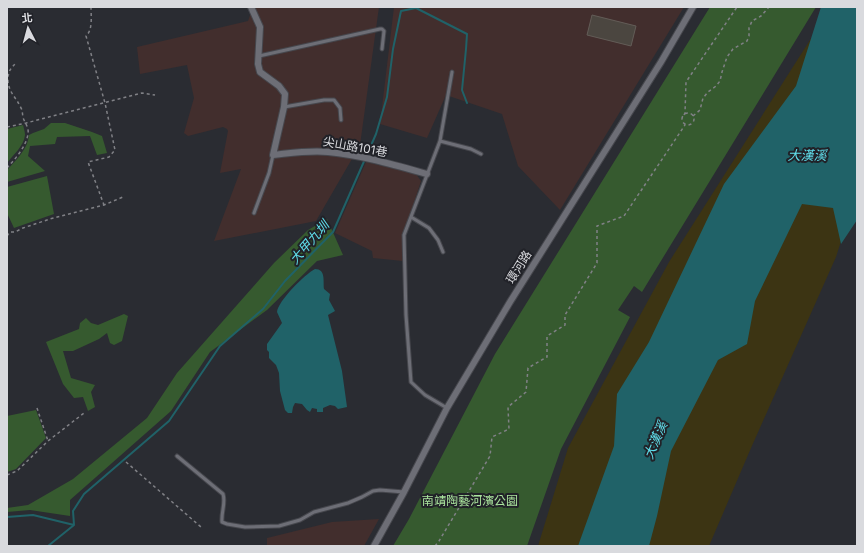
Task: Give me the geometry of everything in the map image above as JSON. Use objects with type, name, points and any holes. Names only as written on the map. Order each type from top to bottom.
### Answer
[{"type":"street","points":[[251,7],[260,27],[258,64],[260,72],[279,86],[285,94],[284,107],[273,155]]},
{"type":"street","name":"環河路","points":[[374,546],[404,492],[447,408],[510,302],[661,62],[693,7]]},
{"type":"street","name":"尖山路101巷","points":[[273,155],[308,151],[329,152],[365,158],[427,174]]},
{"type":"lane","points":[[259,56],[380,29],[384,31],[382,49]]},
{"type":"lane","points":[[447,408],[425,395],[411,382],[406,314],[404,235],[440,141],[452,72]]},
{"type":"lane","points":[[284,107],[324,100],[334,100],[340,108],[341,120]]},
{"type":"lane","points":[[440,141],[471,149],[481,154]]},
{"type":"lane","points":[[254,213],[269,173],[273,155]]},
{"type":"lane","points":[[411,217],[429,228],[438,240],[443,252]]},
{"type":"lane","points":[[177,456],[223,494],[225,500],[221,516],[222,522],[227,524],[245,526],[279,526],[300,520],[314,512],[355,500],[373,491],[380,490],[404,492]]},
{"type":"path","points":[[91,7],[89,34],[86,36],[105,103],[115,150],[109,157],[88,162],[104,205]]},
{"type":"path","points":[[685,125],[682,117],[685,113],[686,82],[737,7]]},
{"type":"path","points":[[693,116],[700,110],[703,98],[720,81],[727,57],[732,49],[747,41],[749,36],[749,28],[752,22],[761,16],[769,7]]},
{"type":"path","points":[[7,168],[20,152],[26,141],[28,133],[22,109],[9,88],[8,73],[17,62]]},
{"type":"path","points":[[7,127],[142,93],[155,94]]},
{"type":"path","points":[[684,115],[688,113],[692,114],[693,116]]},
{"type":"path","points":[[685,125],[689,126],[692,124],[694,120],[693,116]]},
{"type":"path","points":[[435,546],[490,456],[492,437],[509,429],[508,407],[526,392],[528,368],[547,357],[547,336],[565,325],[566,315],[597,263],[597,226],[624,216],[685,125]]},
{"type":"path","points":[[7,236],[10,232],[15,232],[22,228],[50,219],[104,205],[123,197]]},
{"type":"path","points":[[37,408],[48,441]]},
{"type":"path","points":[[7,475],[17,472],[48,441],[84,413]]},
{"type":"path","points":[[126,462],[201,527]]},
{"type":"shaded area","points":[[253,7],[379,7],[360,145],[316,221],[214,241],[241,169],[220,173],[228,131],[223,127],[188,136],[184,133],[194,98],[187,65],[140,74],[137,47],[248,21]]},
{"type":"shaded area","points":[[394,7],[684,7],[560,210],[518,166],[502,114],[446,95],[427,138],[380,124]]},
{"type":"shaded area","points":[[366,162],[416,174],[421,181],[406,228],[403,261],[373,258],[372,251],[335,233]]},
{"type":"shaded area","points":[[379,519],[364,546],[267,546],[267,538],[332,522]]},
{"type":"green space","name":"南靖陶藝河濱公園","points":[[710,7],[816,7],[642,292],[634,286],[618,310],[630,317],[561,449],[527,546],[393,546],[409,519],[495,354]]},
{"type":"green space","points":[[51,123],[65,123],[102,136],[107,153],[97,155],[90,136],[57,137],[55,144],[30,146],[28,156],[45,171],[7,182],[7,170],[24,150],[29,135],[44,129]]},
{"type":"green space","points":[[23,125],[25,135],[23,143],[7,163],[7,129]]},
{"type":"green space","points":[[47,176],[54,214],[14,228],[7,213],[7,187]]},
{"type":"green space","points":[[327,219],[343,255],[317,261],[267,310],[210,352],[171,411],[70,500],[70,516],[30,510],[7,512],[7,508],[28,505],[73,479],[147,418],[177,373],[274,263],[308,230]]},
{"type":"green space","points":[[124,314],[128,316],[122,341],[114,345],[110,343],[107,333],[99,339],[73,351],[63,351],[71,378],[95,385],[91,392],[95,407],[88,411],[83,397],[74,398],[63,384],[46,342],[79,329],[80,323],[86,318],[91,323],[98,325]]},
{"type":"green space","points":[[36,410],[46,438],[16,469],[7,472],[7,416]]},
{"type":"sand","points":[[831,7],[857,191],[836,257],[709,546],[538,546],[568,448],[669,262]]},
{"type":"water","name":"大漢溪","points":[[821,7],[857,7],[857,220],[841,244],[833,208],[802,204],[755,301],[747,344],[718,360],[671,451],[649,546],[578,546],[614,446],[617,394],[649,342],[724,184],[796,86]]},
{"type":"water","points":[[315,269],[321,271],[322,273],[324,279],[324,289],[330,294],[329,300],[335,311],[328,315],[342,371],[347,407],[338,409],[335,406],[330,405],[323,408],[323,412],[317,412],[317,409],[312,408],[310,412],[302,404],[295,403],[292,413],[288,413],[285,410],[280,391],[279,373],[276,365],[269,358],[267,344],[282,323],[277,312],[282,301],[299,282]]},
{"type":"building","points":[[592,15],[636,26],[631,46],[587,35]]},
{"type":"waterway","name":"大甲九圳","points":[[48,546],[74,525],[73,511],[84,494],[169,421],[220,346],[263,309],[285,281],[333,232],[376,134],[387,97],[393,49],[401,11],[416,8],[467,34],[462,90],[467,103]]},
{"type":"waterway","name":"大甲九圳","points":[[7,517],[33,515],[74,525]]}]
